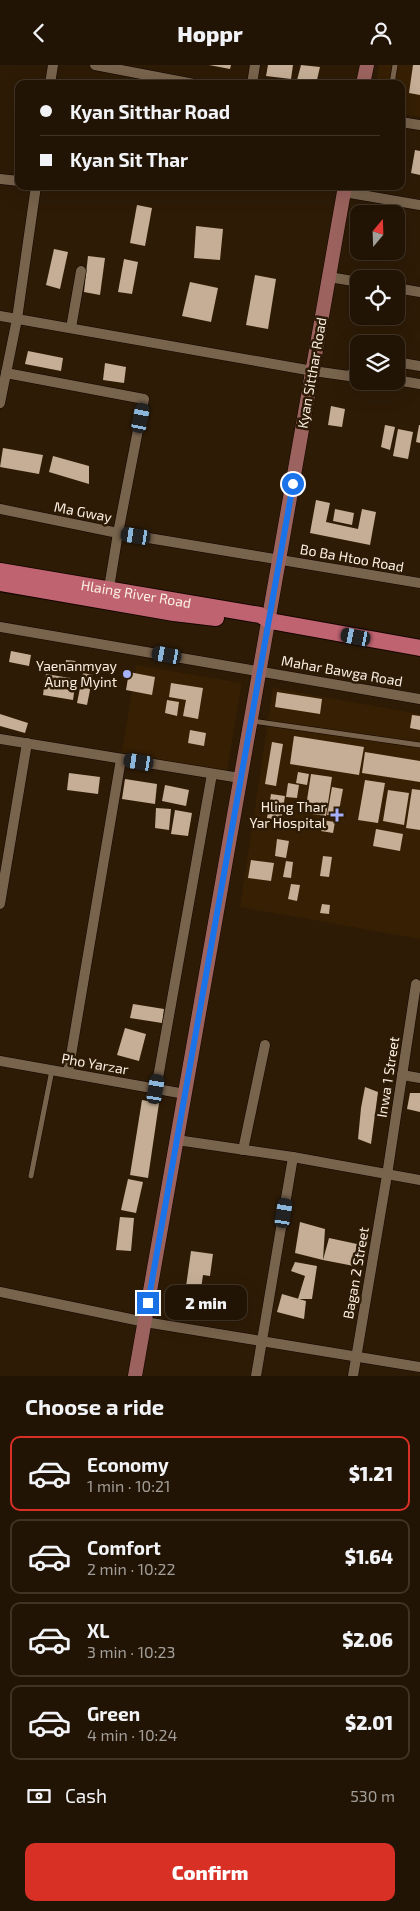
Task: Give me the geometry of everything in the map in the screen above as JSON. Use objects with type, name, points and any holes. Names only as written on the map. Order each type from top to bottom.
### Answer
[{"type":"main road","points":[[365,80],[367,65]]},
{"type":"main road","name":"Kyan Sitthar Road","points":[[135,1376],[240,778],[270,621],[344,190]]},
{"type":"main road","name":"Hlaing River Road","points":[[0,571],[108,595]]},
{"type":"main road","name":"Hlaing River Road","points":[[0,583],[260,615],[270,621],[420,649]]},
{"type":"street","points":[[51,80],[53,65]]},
{"type":"street","points":[[95,65],[173,80]]},
{"type":"street","points":[[252,80],[254,65]]},
{"type":"street","points":[[405,123],[420,125]]},
{"type":"street","points":[[0,179],[15,181]]},
{"type":"street","points":[[0,403],[17,319],[35,190]]},
{"type":"street","points":[[349,190],[420,205]]},
{"type":"street","points":[[71,328],[81,271]]},
{"type":"street","points":[[329,277],[350,280]]},
{"type":"street","points":[[405,290],[420,292]]},
{"type":"street","points":[[0,316],[313,371],[350,376]]},
{"type":"street","points":[[405,364],[420,366]]},
{"type":"street","points":[[6,373],[144,399],[108,595]]},
{"type":"street","points":[[405,382],[420,385]]},
{"type":"street","name":"Ma Gway","points":[[0,509],[118,533],[280,559]]},
{"type":"street","name":"Bo Ba Htoo Road","points":[[280,559],[420,583]]},
{"type":"street","name":"Mahar Bawga Road","points":[[0,627],[420,699]]},
{"type":"street","points":[[0,739],[240,778]]},
{"type":"street","points":[[0,904],[27,743]]},
{"type":"street","points":[[68,1073],[121,759]]},
{"type":"street","points":[[156,1089],[212,774]]},
{"type":"street","name":"Inwa 1 Street","points":[[387,1175],[402,1075],[416,1007],[416,984]]},
{"type":"street","points":[[243,1150],[265,1045]]},
{"type":"street","name":"Pho Yarzar","points":[[0,1061],[185,1095]]},
{"type":"street","points":[[402,1075],[420,1078]]},
{"type":"street","points":[[177,1140],[293,1157],[420,1180]]},
{"type":"street","points":[[256,1376],[293,1157]]},
{"type":"street","name":"Bagan 2 Street","points":[[353,1376],[387,1175]]},
{"type":"street","points":[[0,1292],[145,1322],[420,1367]]},
{"type":"lane","points":[[393,80],[395,65]]},
{"type":"lane","points":[[251,721],[420,745]]},
{"type":"lane","points":[[30,1176],[52,1071]]},
{"type":"shaded area","points":[[379,65],[420,65],[420,117],[405,115],[405,80],[377,80]]},
{"type":"shaded area","points":[[136,665],[242,683],[226,776],[121,759]]},
{"type":"shaded area","name":"Hling Thar Yar Hospital","points":[[273,688],[420,714],[420,939],[240,907]]},
{"type":"building","points":[[209,65],[231,65],[230,69]]},
{"type":"building","points":[[268,65],[293,65],[291,79],[266,76]]},
{"type":"building","points":[[301,65],[320,67],[317,80],[297,80]]},
{"type":"building","points":[[413,65],[420,65],[420,95],[409,93]]},
{"type":"building","points":[[415,150],[420,151],[420,175],[411,173]]},
{"type":"building","points":[[137,205],[152,208],[145,246],[130,243]]},
{"type":"building","points":[[196,226],[223,229],[220,260],[194,258]]},
{"type":"building","points":[[54,249],[68,252],[60,289],[46,285]]},
{"type":"building","points":[[88,256],[105,258],[100,295],[84,292]]},
{"type":"building","points":[[124,259],[138,262],[132,294],[118,292]]},
{"type":"building","points":[[255,275],[276,279],[268,329],[246,325]]},
{"type":"building","points":[[190,282],[218,288],[211,322],[182,316]]},
{"type":"building","points":[[28,351],[63,358],[61,371],[25,364]]},
{"type":"building","points":[[105,363],[126,367],[124,383],[103,380]]},
{"type":"building","points":[[331,406],[345,409],[342,427],[328,425]]},
{"type":"building","points":[[385,425],[395,427],[390,450],[381,447]]},
{"type":"building","points":[[420,425],[420,443],[416,442]]},
{"type":"building","points":[[398,429],[413,432],[408,459],[393,456]]},
{"type":"building","points":[[3,448],[43,455],[39,474],[0,467]]},
{"type":"building","points":[[53,456],[89,466],[89,484],[49,472]]},
{"type":"building","points":[[316,500],[330,503],[326,522],[358,529],[362,509],[376,512],[370,545],[310,533]]},
{"type":"building","points":[[335,509],[354,513],[352,525],[333,521]]},
{"type":"building","points":[[11,651],[31,655],[29,666],[9,662]]},
{"type":"building","points":[[66,660],[76,661],[75,671],[65,670]]},
{"type":"building","points":[[129,672],[155,677],[152,695],[126,690]]},
{"type":"building","points":[[83,673],[93,675],[87,705],[77,703]]},
{"type":"building","points":[[46,674],[76,679],[73,700],[43,695]]},
{"type":"building","points":[[171,683],[203,688],[198,719],[183,716],[186,700],[169,697]]},
{"type":"building","points":[[277,692],[322,699],[320,714],[275,707]]},
{"type":"building","points":[[167,700],[179,702],[177,716],[165,713]]},
{"type":"building","points":[[0,714],[28,723],[25,733],[0,726]]},
{"type":"building","points":[[412,715],[420,716],[420,730],[410,728]]},
{"type":"building","points":[[190,730],[206,733],[204,746],[188,743]]},
{"type":"building","points":[[294,736],[364,747],[359,775],[290,764]]},
{"type":"building","points":[[272,742],[283,744],[276,786],[265,784]]},
{"type":"building","points":[[365,752],[420,761],[420,782],[362,773]]},
{"type":"building","points":[[298,772],[309,774],[307,785],[296,783]]},
{"type":"building","points":[[69,773],[100,777],[98,794],[67,790]]},
{"type":"building","points":[[311,774],[332,777],[326,816],[305,813]]},
{"type":"building","points":[[125,779],[157,784],[155,804],[122,799]]},
{"type":"building","points":[[365,780],[385,783],[378,823],[358,820]]},
{"type":"building","points":[[288,783],[299,785],[297,798],[286,797]]},
{"type":"building","points":[[165,785],[189,790],[186,806],[162,801]]},
{"type":"building","points":[[332,787],[343,789],[338,816],[327,815]]},
{"type":"building","points":[[412,789],[420,790],[420,830],[406,828]]},
{"type":"building","points":[[388,790],[409,793],[404,825],[383,821]]},
{"type":"building","points":[[271,794],[285,796],[281,821],[267,818]]},
{"type":"building","points":[[156,808],[171,809],[169,830],[155,828]]},
{"type":"building","points":[[175,810],[192,813],[188,836],[171,834]]},
{"type":"building","points":[[322,820],[335,822],[333,833],[321,831]]},
{"type":"building","points":[[376,829],[403,834],[400,851],[373,846]]},
{"type":"building","points":[[277,839],[289,841],[286,858],[275,856]]},
{"type":"building","points":[[323,856],[332,857],[329,877],[320,876]]},
{"type":"building","points":[[251,860],[274,863],[271,881],[248,878]]},
{"type":"building","points":[[286,861],[293,862],[291,878],[283,877]]},
{"type":"building","points":[[291,884],[300,885],[297,901],[288,899]]},
{"type":"building","points":[[322,904],[330,905],[329,914],[320,913]]},
{"type":"building","points":[[133,1004],[164,1009],[162,1023],[130,1018]]},
{"type":"building","points":[[125,1028],[146,1034],[139,1061],[117,1055]]},
{"type":"building","points":[[365,1087],[378,1092],[371,1144],[358,1139]]},
{"type":"building","points":[[410,1093],[420,1093],[420,1112],[407,1109]]},
{"type":"building","points":[[142,1100],[159,1103],[148,1178],[130,1175]]},
{"type":"building","points":[[128,1179],[143,1182],[136,1213],[121,1210]]},
{"type":"building","points":[[120,1217],[134,1218],[131,1251],[116,1250]]},
{"type":"building","points":[[300,1222],[325,1229],[323,1260],[295,1253]]},
{"type":"building","points":[[329,1238],[357,1244],[354,1266],[323,1260]]},
{"type":"building","points":[[191,1251],[213,1254],[210,1276],[203,1275],[198,1310],[183,1308]]},
{"type":"building","points":[[295,1262],[317,1266],[312,1299],[298,1299],[305,1276],[291,1271]]},
{"type":"building","points":[[282,1294],[306,1301],[304,1319],[277,1312]]},
{"type":"place","name":"Yaenanmyay Aung Myint","points":[[127,674]]},
{"type":"place","name":"Hling Thar Yar Hospital","points":[[337,815]]},
{"type":"route","points":[[148,1303],[293,484]]}]
